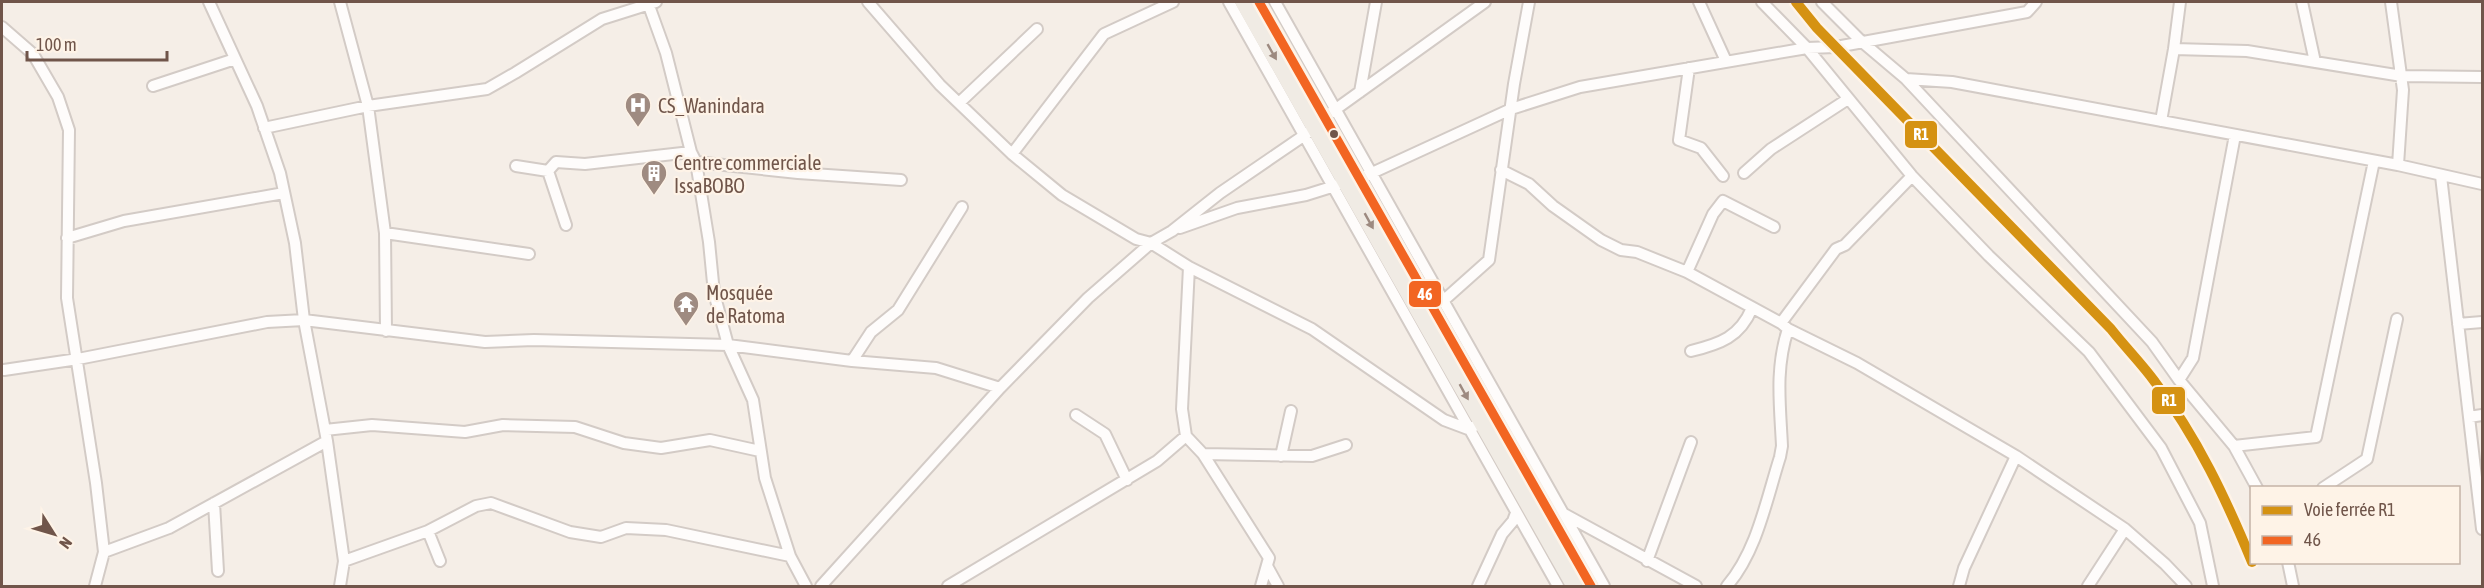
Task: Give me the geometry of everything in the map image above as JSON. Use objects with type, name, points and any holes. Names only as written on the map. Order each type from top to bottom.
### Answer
[{"type":"main road","points":[[1243,2],[1320,122]]},
{"type":"main road","points":[[1259,2],[1320,122],[1591,586]]},
{"type":"main road","points":[[1353,180],[1475,426],[1553,564],[1574,586]]},
{"type":"street","points":[[209,2],[264,128],[284,193],[295,243],[304,320],[326,435],[344,561],[340,586]]},
{"type":"street","points":[[340,2],[368,106],[385,233],[386,331]]},
{"type":"street","points":[[264,128],[368,106],[487,89],[602,19],[652,2],[693,157],[709,242],[714,292],[728,345],[753,400],[765,478],[790,556],[806,586]]},
{"type":"street","points":[[868,2],[940,85],[1012,154],[1062,195],[1136,239],[1151,243],[1189,267],[1312,329],[1444,420],[1475,426],[1516,513],[1553,564],[1558,586]]},
{"type":"street","points":[[1012,154],[1104,34],[1173,2]]},
{"type":"street","points":[[1229,2],[1320,122],[1353,180],[1443,301],[1604,586]]},
{"type":"street","points":[[1275,2],[1320,122]]},
{"type":"street","points":[[1360,92],[1376,2]]},
{"type":"street","points":[[821,586],[1000,388],[1088,298],[1151,243],[1172,231],[1220,193],[1485,2]]},
{"type":"street","points":[[1443,301],[1489,260],[1510,109],[1529,2]]},
{"type":"street","points":[[1699,2],[1726,61]]},
{"type":"street","points":[[1762,2],[1806,48],[1912,176],[1989,256],[2089,352],[2161,448],[2200,523],[2213,586]]},
{"type":"street","points":[[1822,2],[1861,41],[1906,79],[2152,342],[2179,380],[2234,446],[2257,486]]},
{"type":"street","points":[[1172,231],[1237,208],[1306,195],[1353,180],[1510,109],[1580,87],[1806,48],[1836,47],[2027,12],[2036,2]]},
{"type":"street","points":[[2161,121],[2180,2]]},
{"type":"street","points":[[2302,2],[2315,62]]},
{"type":"street","points":[[2391,2],[2403,90],[2398,165]]},
{"type":"street","points":[[2,27],[33,54],[58,97],[69,130],[67,298],[78,359],[104,552],[95,586]]},
{"type":"street","points":[[959,103],[1037,29]]},
{"type":"street","points":[[2174,50],[2247,51],[2402,76],[2482,77]]},
{"type":"street","points":[[153,86],[235,58]]},
{"type":"street","points":[[1689,68],[1679,140],[1701,148],[1723,176]]},
{"type":"street","points":[[1906,79],[1952,82],[2398,165],[2482,184]]},
{"type":"street","points":[[1744,173],[1771,149],[1848,99]]},
{"type":"street","points":[[2179,380],[2193,358],[2235,135]]},
{"type":"street","points":[[548,171],[555,162],[585,164],[693,157],[798,173],[901,180]]},
{"type":"street","points":[[2234,446],[2316,437],[2374,161]]},
{"type":"street","points":[[516,166],[548,171]]},
{"type":"street","points":[[1501,170],[1529,184],[1553,206],[1601,240],[1621,250],[1637,252],[1687,273],[1857,363],[2016,456],[2125,529],[2186,586]]},
{"type":"street","points":[[548,171],[566,225]]},
{"type":"street","points":[[1727,586],[1737,574],[1754,540],[1780,457],[1782,446],[1779,375],[1785,326],[1836,249],[1845,245],[1912,176]]},
{"type":"street","points":[[2441,176],[2469,417],[2481,497],[2482,529]]},
{"type":"street","points":[[67,238],[124,220],[284,193]]},
{"type":"street","points":[[1687,273],[1713,213],[1723,201],[1774,227]]},
{"type":"street","points":[[852,361],[871,332],[898,310],[962,207]]},
{"type":"street","points":[[385,233],[529,254]]},
{"type":"street","points":[[1189,267],[1182,409],[1186,436],[1203,454],[1269,558],[1261,586]]},
{"type":"street","points":[[1690,351],[1722,342],[1734,334],[1746,323],[1752,308]]},
{"type":"street","points":[[2326,486],[2367,459],[2397,319]]},
{"type":"street","points":[[4,370],[78,359],[267,322],[304,320],[485,342],[534,340],[728,345],[852,361],[936,368],[1000,388]]},
{"type":"street","points":[[2458,324],[2482,322]]},
{"type":"street","points":[[1281,456],[1291,411]]},
{"type":"street","points":[[1076,415],[1105,434],[1127,480]]},
{"type":"street","points":[[2469,417],[2482,416]]},
{"type":"street","points":[[104,552],[169,528],[326,435],[372,425],[465,432],[503,425],[575,427],[624,443],[661,448],[710,440],[760,451]]},
{"type":"street","points":[[948,586],[1127,480],[1157,461],[1186,436]]},
{"type":"street","points":[[1647,561],[1691,442]]},
{"type":"street","points":[[1203,454],[1312,456],[1346,445]]},
{"type":"street","points":[[1959,586],[1964,568],[2016,456]]},
{"type":"street","points":[[214,503],[218,571]]},
{"type":"street","points":[[344,561],[428,531],[476,506],[491,503],[570,532],[601,537],[626,528],[666,530],[790,556]]},
{"type":"street","points":[[1478,586],[1502,534],[1513,521],[1516,513]]},
{"type":"street","points":[[1564,513],[1647,561],[1696,586]]},
{"type":"street","points":[[2088,586],[2125,529]]},
{"type":"street","points":[[428,531],[440,561]]},
{"type":"street","points":[[2288,564],[2293,586]]},
{"type":"street","points":[[1267,566],[1278,586]]},
{"type":"rail line","name":"R1","points":[[1796,2],[1817,28],[2111,329],[2145,369],[2170,403],[2197,447],[2221,492],[2250,557]]},
{"type":"transit line","name":"46","points":[[1259,2],[1591,586]]},
{"type":"place","name":"CS_Wanindara","points":[[638,128]]},
{"type":"place","name":"Centre commerciale IssaBOBO","points":[[654,196]]},
{"type":"place","name":"Mosquée de Ratoma","points":[[686,327]]}]
